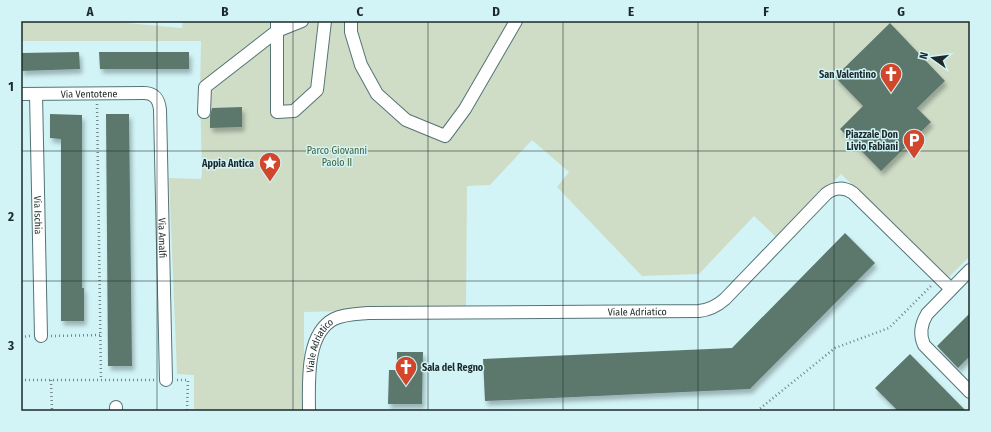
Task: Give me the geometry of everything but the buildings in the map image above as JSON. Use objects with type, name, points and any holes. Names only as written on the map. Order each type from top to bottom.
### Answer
[{"type":"street","points":[[204,112],[204,87],[277,26],[302,21]]},
{"type":"street","points":[[277,26],[277,112],[294,111],[317,90],[325,21]]},
{"type":"street","points":[[351,21],[351,32],[361,64],[377,94],[406,120],[445,136],[465,109],[516,21]]},
{"type":"street","name":"Via Ventotene","points":[[21,94],[97,94],[144,92],[156,97]]},
{"type":"street","name":"Via Ischia","points":[[36,94],[41,336]]},
{"type":"street","name":"Via Amalfi","points":[[156,97],[160,110],[166,380]]},
{"type":"street","name":"Viale Adriatico","points":[[309,411],[310,360],[318,337],[324,328],[330,322],[339,317],[368,313],[699,311],[707,309],[717,305],[725,299],[828,192],[837,189],[844,189],[853,193],[951,289]]},
{"type":"street","points":[[970,270],[930,310],[925,318],[921,330],[922,340],[928,349],[970,392]]},
{"type":"path","points":[[97,94],[101,380]]},
{"type":"path","points":[[757,411],[835,348],[889,328],[939,278]]},
{"type":"path","points":[[21,336],[101,335]]},
{"type":"path","points":[[21,380],[188,380],[187,411]]},
{"type":"path","points":[[51,380],[52,411]]},
{"type":"green space","name":"Parco Giovanni Paolo II","points":[[21,21],[104,21],[182,28],[183,21],[970,21],[970,256],[949,277],[841,174],[777,238],[754,216],[699,274],[642,276],[557,187],[569,172],[532,140],[490,185],[467,186],[466,308],[304,312],[304,411],[194,411],[194,375],[177,374],[169,178],[201,179],[201,41],[21,41]]},
{"type":"place","name":"San Valentino","points":[[891,94]]},
{"type":"place","name":"Piazzale Don Livio Fabiani","points":[[914,160]]},
{"type":"place","name":"Appia Antica","points":[[270,182]]},
{"type":"place","name":"Sala del Regno","points":[[406,386]]}]
